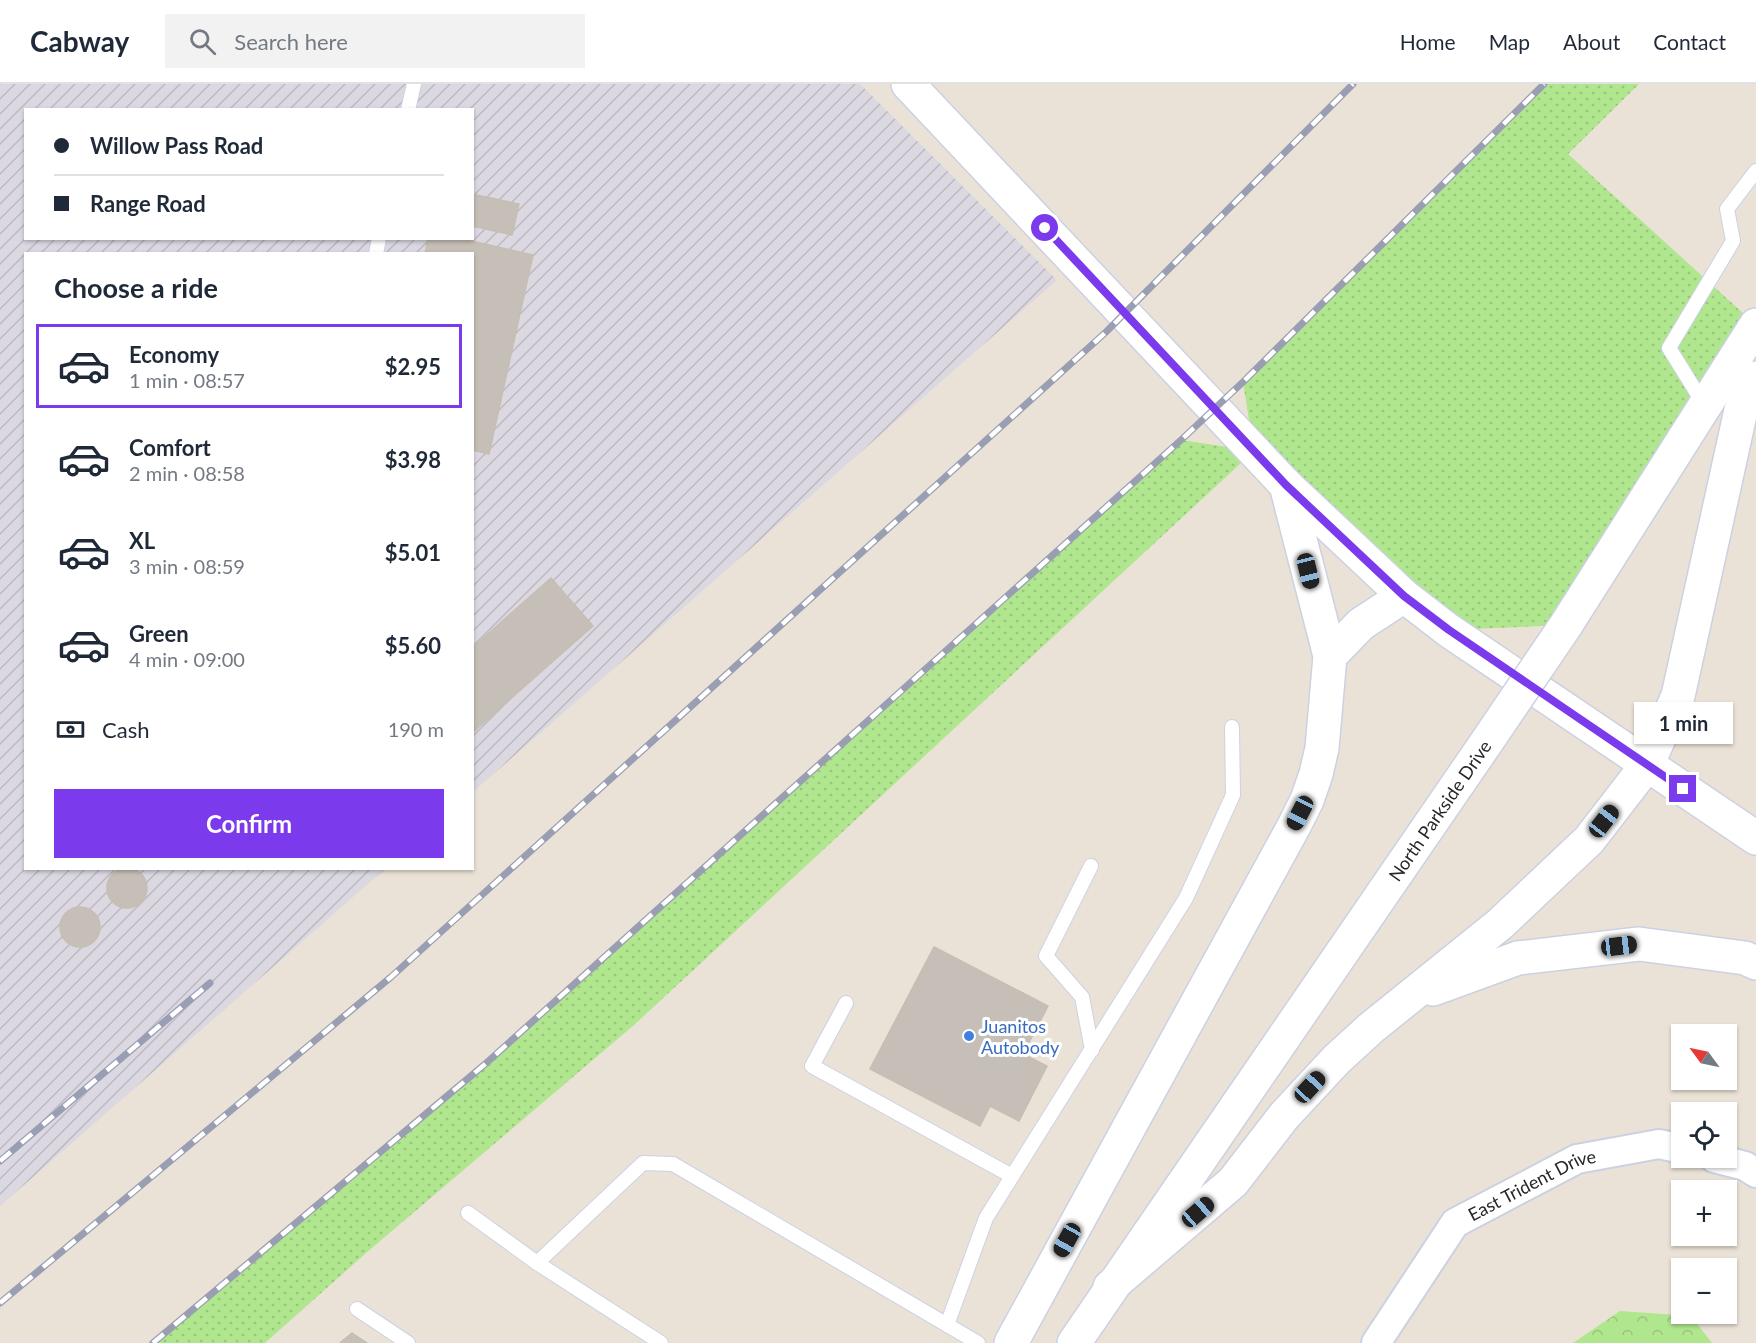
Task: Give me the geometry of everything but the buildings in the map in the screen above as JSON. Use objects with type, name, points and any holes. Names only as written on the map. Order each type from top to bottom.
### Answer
[{"type":"main road","points":[[908,84],[1286,485],[1404,596],[1449,630],[1756,838]]},
{"type":"main road","name":"North Parkside Drive","points":[[1110,1287],[1566,625],[1756,325]]},
{"type":"main road","points":[[1074,1343],[1110,1287],[1233,1182],[1284,1116],[1337,1059],[1371,1028],[1500,924],[1589,840],[1647,765],[1678,696],[1742,410],[1756,378]]},
{"type":"main road","points":[[1011,1343],[1307,800],[1316,774],[1322,748],[1330,656],[1286,485]]},
{"type":"main road","points":[[1330,656],[1361,624],[1404,596]]},
{"type":"main road","points":[[1409,998],[1518,958],[1639,944],[1745,958],[1756,963]]},
{"type":"street","name":"East Trident Drive","points":[[1376,1343],[1455,1223],[1577,1159],[1659,1144],[1671,1147]]},
{"type":"street","points":[[1737,1164],[1756,1173]]},
{"type":"lane","points":[[408,108],[414,84]]},
{"type":"lane","points":[[1705,406],[1669,348],[1733,241],[1727,210],[1756,171]]},
{"type":"lane","points":[[947,1325],[986,1218],[1186,898],[1233,795],[1232,727]]},
{"type":"lane","points":[[1091,866],[1046,956],[1082,997],[1092,1050]]},
{"type":"lane","points":[[846,1003],[812,1066],[1012,1176]]},
{"type":"lane","points":[[537,1263],[643,1163],[673,1164],[978,1343]]},
{"type":"lane","points":[[468,1213],[537,1263],[661,1343]]},
{"type":"lane","points":[[357,1309],[408,1343]]},
{"type":"shaded area","points":[[0,84],[860,84],[1057,280],[474,791],[474,252],[24,252],[24,870],[384,870],[0,1206]]},
{"type":"green space","points":[[1544,84],[1639,84],[1568,154],[1756,325],[1566,625],[1448,630],[1254,451],[1243,382]]},
{"type":"green space","points":[[1181,440],[1254,451],[634,1025],[366,1253],[265,1343],[153,1343],[484,1065]]},
{"type":"green space","points":[[1620,1311],[1671,1315],[1671,1324],[1697,1324],[1712,1343],[1573,1343]]},
{"type":"railway","points":[[0,1303],[391,977],[1106,332],[1353,84]]},
{"type":"railway","points":[[153,1343],[484,1065],[1181,440],[1243,382],[1544,84]]},
{"type":"railway","points":[[0,1161],[210,983]]},
{"type":"place","name":"Juanitos Autobody","points":[[969,1036]]},
{"type":"route","points":[[1045,228],[1286,485],[1404,596],[1449,630],[1683,789]]}]
